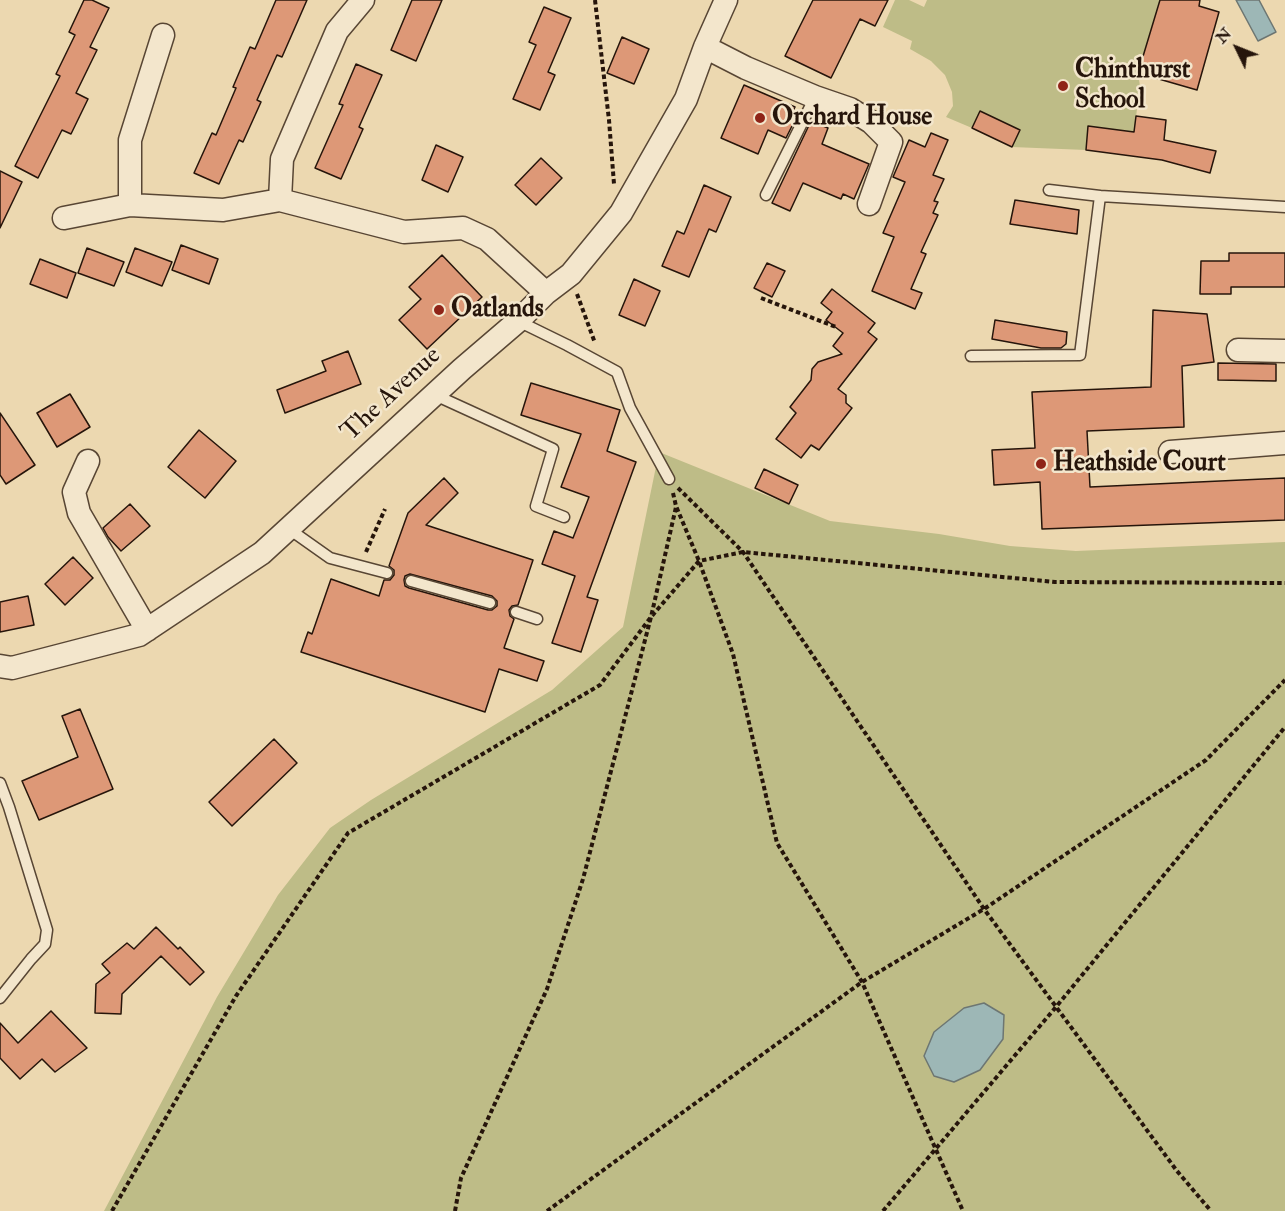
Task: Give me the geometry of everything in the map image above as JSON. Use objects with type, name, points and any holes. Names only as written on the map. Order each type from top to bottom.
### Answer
[{"type":"street","points":[[280,200],[282,159],[337,31],[363,0]]},
{"type":"street","name":"The Avenue","points":[[0,666],[12,668],[139,635],[262,553],[546,293],[571,274],[621,213],[686,99],[705,47],[726,0]]},
{"type":"street","points":[[130,205],[130,140],[163,35]]},
{"type":"street","points":[[705,47],[746,68],[850,109],[871,122],[891,142],[869,204]]},
{"type":"street","points":[[64,218],[130,205],[223,210],[280,200],[404,232],[462,228],[487,239],[546,293]]},
{"type":"street","points":[[1238,350],[1285,351]]},
{"type":"street","points":[[1170,452],[1285,443]]},
{"type":"street","points":[[88,461],[74,492],[80,513],[147,630]]},
{"type":"lane","points":[[766,195],[815,97]]},
{"type":"lane","points":[[1049,190],[1100,196],[1285,207]]},
{"type":"lane","points":[[971,356],[1080,356],[1100,196]]},
{"type":"lane","points":[[518,321],[617,372],[630,408],[669,479]]},
{"type":"lane","points":[[435,395],[553,449],[537,506],[564,517]]},
{"type":"lane","points":[[289,529],[330,558],[387,573]]},
{"type":"lane","points":[[411,580],[490,603]]},
{"type":"lane","points":[[516,612],[537,619]]},
{"type":"lane","points":[[0,783],[47,930],[45,944],[0,998]]},
{"type":"path","points":[[596,0],[609,120],[613,183],[621,213]]},
{"type":"path","points":[[571,274],[594,341],[617,372]]},
{"type":"path","points":[[761,298],[836,327]]},
{"type":"path","points":[[669,479],[676,506],[733,654],[777,843],[862,982],[963,1211]]},
{"type":"path","points":[[669,479],[743,552],[984,909],[1177,1171],[1211,1211]]},
{"type":"path","points":[[455,1211],[461,1178],[548,989],[583,879],[651,617],[676,506]]},
{"type":"path","points":[[360,565],[385,509]]},
{"type":"path","points":[[112,1211],[237,996],[348,833],[600,685],[651,617],[699,561],[743,552],[1055,582],[1285,583]]},
{"type":"path","points":[[547,1211],[862,982],[984,909],[1206,760],[1285,680]]},
{"type":"path","points":[[883,1211],[1056,1007],[1285,727]]},
{"type":"shaded area","points":[[895,0],[909,0],[924,7],[927,0],[1160,0],[1138,73],[1140,86],[1134,132],[1089,126],[1086,150],[1012,147],[1020,130],[980,111],[972,128],[946,117],[953,106],[952,92],[945,75],[931,61],[910,49],[912,41],[883,27]]},
{"type":"shaded area","points":[[659,452],[830,521],[939,534],[1010,546],[1076,551],[1285,542],[1285,1211],[104,1211],[217,997],[278,895],[330,828],[371,800],[552,690],[623,627]]},
{"type":"water","points":[[1236,0],[1259,0],[1276,32],[1258,41]]},
{"type":"water","points":[[984,1003],[1004,1015],[1003,1039],[980,1070],[954,1082],[934,1076],[924,1056],[934,1032],[964,1008]]},
{"type":"building","points":[[84,0],[92,0],[109,8],[90,47],[97,50],[76,93],[88,99],[71,134],[62,130],[38,178],[15,166],[60,76],[56,74],[75,35],[69,32]]},
{"type":"building","points":[[276,0],[307,0],[282,57],[277,55],[257,100],[261,102],[243,142],[239,140],[219,184],[194,173],[212,133],[216,135],[250,47],[255,49]]},
{"type":"building","points":[[412,0],[442,0],[416,61],[391,50]]},
{"type":"building","points":[[813,0],[888,0],[875,26],[860,19],[831,78],[785,56]]},
{"type":"building","points":[[1160,0],[1200,0],[1199,6],[1219,12],[1197,90],[1138,73]]},
{"type":"building","points":[[544,7],[571,18],[548,72],[555,75],[540,110],[513,99],[536,45],[529,42]]},
{"type":"building","points":[[622,37],[649,49],[634,84],[607,73]]},
{"type":"building","points":[[356,64],[382,75],[359,127],[363,129],[341,179],[315,168],[343,105],[339,104]]},
{"type":"building","name":"Orchard House","points":[[744,85],[795,107],[792,113],[797,116],[786,138],[768,130],[758,154],[721,138]]},
{"type":"building","points":[[980,111],[1020,130],[1012,147],[972,128]]},
{"type":"building","points":[[1136,116],[1166,120],[1164,140],[1216,151],[1210,173],[1162,160],[1086,150],[1088,126],[1134,132]]},
{"type":"building","points":[[811,121],[828,128],[822,144],[869,164],[854,199],[843,194],[841,199],[803,183],[790,211],[772,203]]},
{"type":"building","points":[[931,133],[948,140],[933,175],[944,179],[934,201],[938,202],[933,213],[938,215],[921,252],[926,254],[911,289],[922,293],[915,309],[872,291],[894,237],[883,233],[905,182],[893,177],[909,140],[925,147]]},
{"type":"building","points":[[436,145],[463,157],[448,192],[422,180]]},
{"type":"building","points":[[541,158],[562,178],[536,205],[515,185]]},
{"type":"building","points":[[0,171],[22,182],[0,228]]},
{"type":"building","points":[[704,185],[731,197],[716,232],[709,229],[689,277],[662,266],[677,231],[684,234]]},
{"type":"building","points":[[1015,200],[1079,210],[1077,234],[1010,224]]},
{"type":"building","points":[[181,245],[218,259],[209,284],[172,270]]},
{"type":"building","points":[[87,248],[124,262],[114,286],[78,273]]},
{"type":"building","points":[[135,248],[172,262],[162,286],[126,272]]},
{"type":"building","points":[[1229,253],[1285,253],[1285,287],[1231,287],[1231,294],[1200,294],[1201,261],[1229,261]]},
{"type":"building","name":"Oatlands","points":[[442,255],[482,297],[427,349],[399,320],[421,299],[409,287]]},
{"type":"building","points":[[40,259],[76,273],[67,298],[30,284]]},
{"type":"building","points":[[767,263],[785,271],[772,297],[754,288]]},
{"type":"building","points":[[634,279],[660,291],[645,326],[619,315]]},
{"type":"building","points":[[832,289],[875,323],[868,332],[877,339],[838,389],[846,395],[846,403],[852,408],[819,450],[811,445],[801,458],[776,439],[796,413],[790,407],[811,380],[812,369],[818,362],[842,354],[833,346],[843,333],[826,320],[832,312],[821,303]]},
{"type":"building","name":"Heathside Court","points":[[1153,310],[1207,314],[1214,362],[1182,366],[1184,427],[1087,431],[1090,487],[1285,478],[1285,520],[1042,529],[1040,482],[994,485],[992,450],[1035,448],[1032,392],[1151,387]]},
{"type":"building","points":[[995,320],[1067,332],[1066,344],[1061,348],[1041,348],[992,339]]},
{"type":"building","points":[[348,351],[361,384],[285,413],[277,390],[326,371],[322,361]]},
{"type":"building","points":[[1218,363],[1276,364],[1276,381],[1218,380]]},
{"type":"building","points":[[531,383],[620,410],[607,451],[636,462],[587,597],[598,600],[581,652],[552,643],[575,576],[542,564],[554,531],[573,538],[589,497],[561,487],[581,434],[521,415]]},
{"type":"building","points":[[70,394],[90,427],[57,447],[37,413]]},
{"type":"building","points":[[0,413],[35,465],[6,484],[0,475]]},
{"type":"building","points":[[199,430],[236,461],[205,498],[168,467]]},
{"type":"building","points":[[764,469],[798,485],[789,504],[755,488]]},
{"type":"building","points":[[444,478],[458,493],[426,525],[533,560],[518,605],[512,606],[509,610],[510,616],[514,619],[504,648],[544,661],[537,681],[499,669],[485,712],[301,652],[308,632],[312,634],[331,579],[379,596],[384,580],[390,580],[394,575],[394,570],[389,566],[408,513]],"holes":[[[410,574],[492,596],[497,601],[497,606],[488,610],[409,588],[405,586],[404,580],[405,576]]]},
{"type":"building","points":[[130,504],[150,526],[121,551],[103,528]]},
{"type":"building","points":[[73,557],[93,578],[65,605],[45,584]]},
{"type":"building","points":[[28,596],[34,625],[0,632],[0,602]]},
{"type":"building","points":[[80,709],[113,789],[39,820],[22,781],[78,757],[62,716]]},
{"type":"building","points":[[274,739],[297,763],[232,826],[209,802]]},
{"type":"building","points":[[156,927],[178,949],[180,947],[204,972],[190,985],[161,956],[122,994],[121,1014],[95,1013],[96,984],[110,973],[102,964],[127,943],[134,949]]},
{"type":"building","points":[[51,1011],[87,1048],[55,1072],[42,1059],[20,1079],[0,1058],[0,1023],[18,1043]]},
{"type":"place","name":"Chinthurst School","points":[[1063,86]]},
{"type":"place","name":"Orchard House","points":[[760,118]]},
{"type":"place","name":"Oatlands","points":[[439,310]]},
{"type":"place","name":"Heathside Court","points":[[1041,464]]}]
